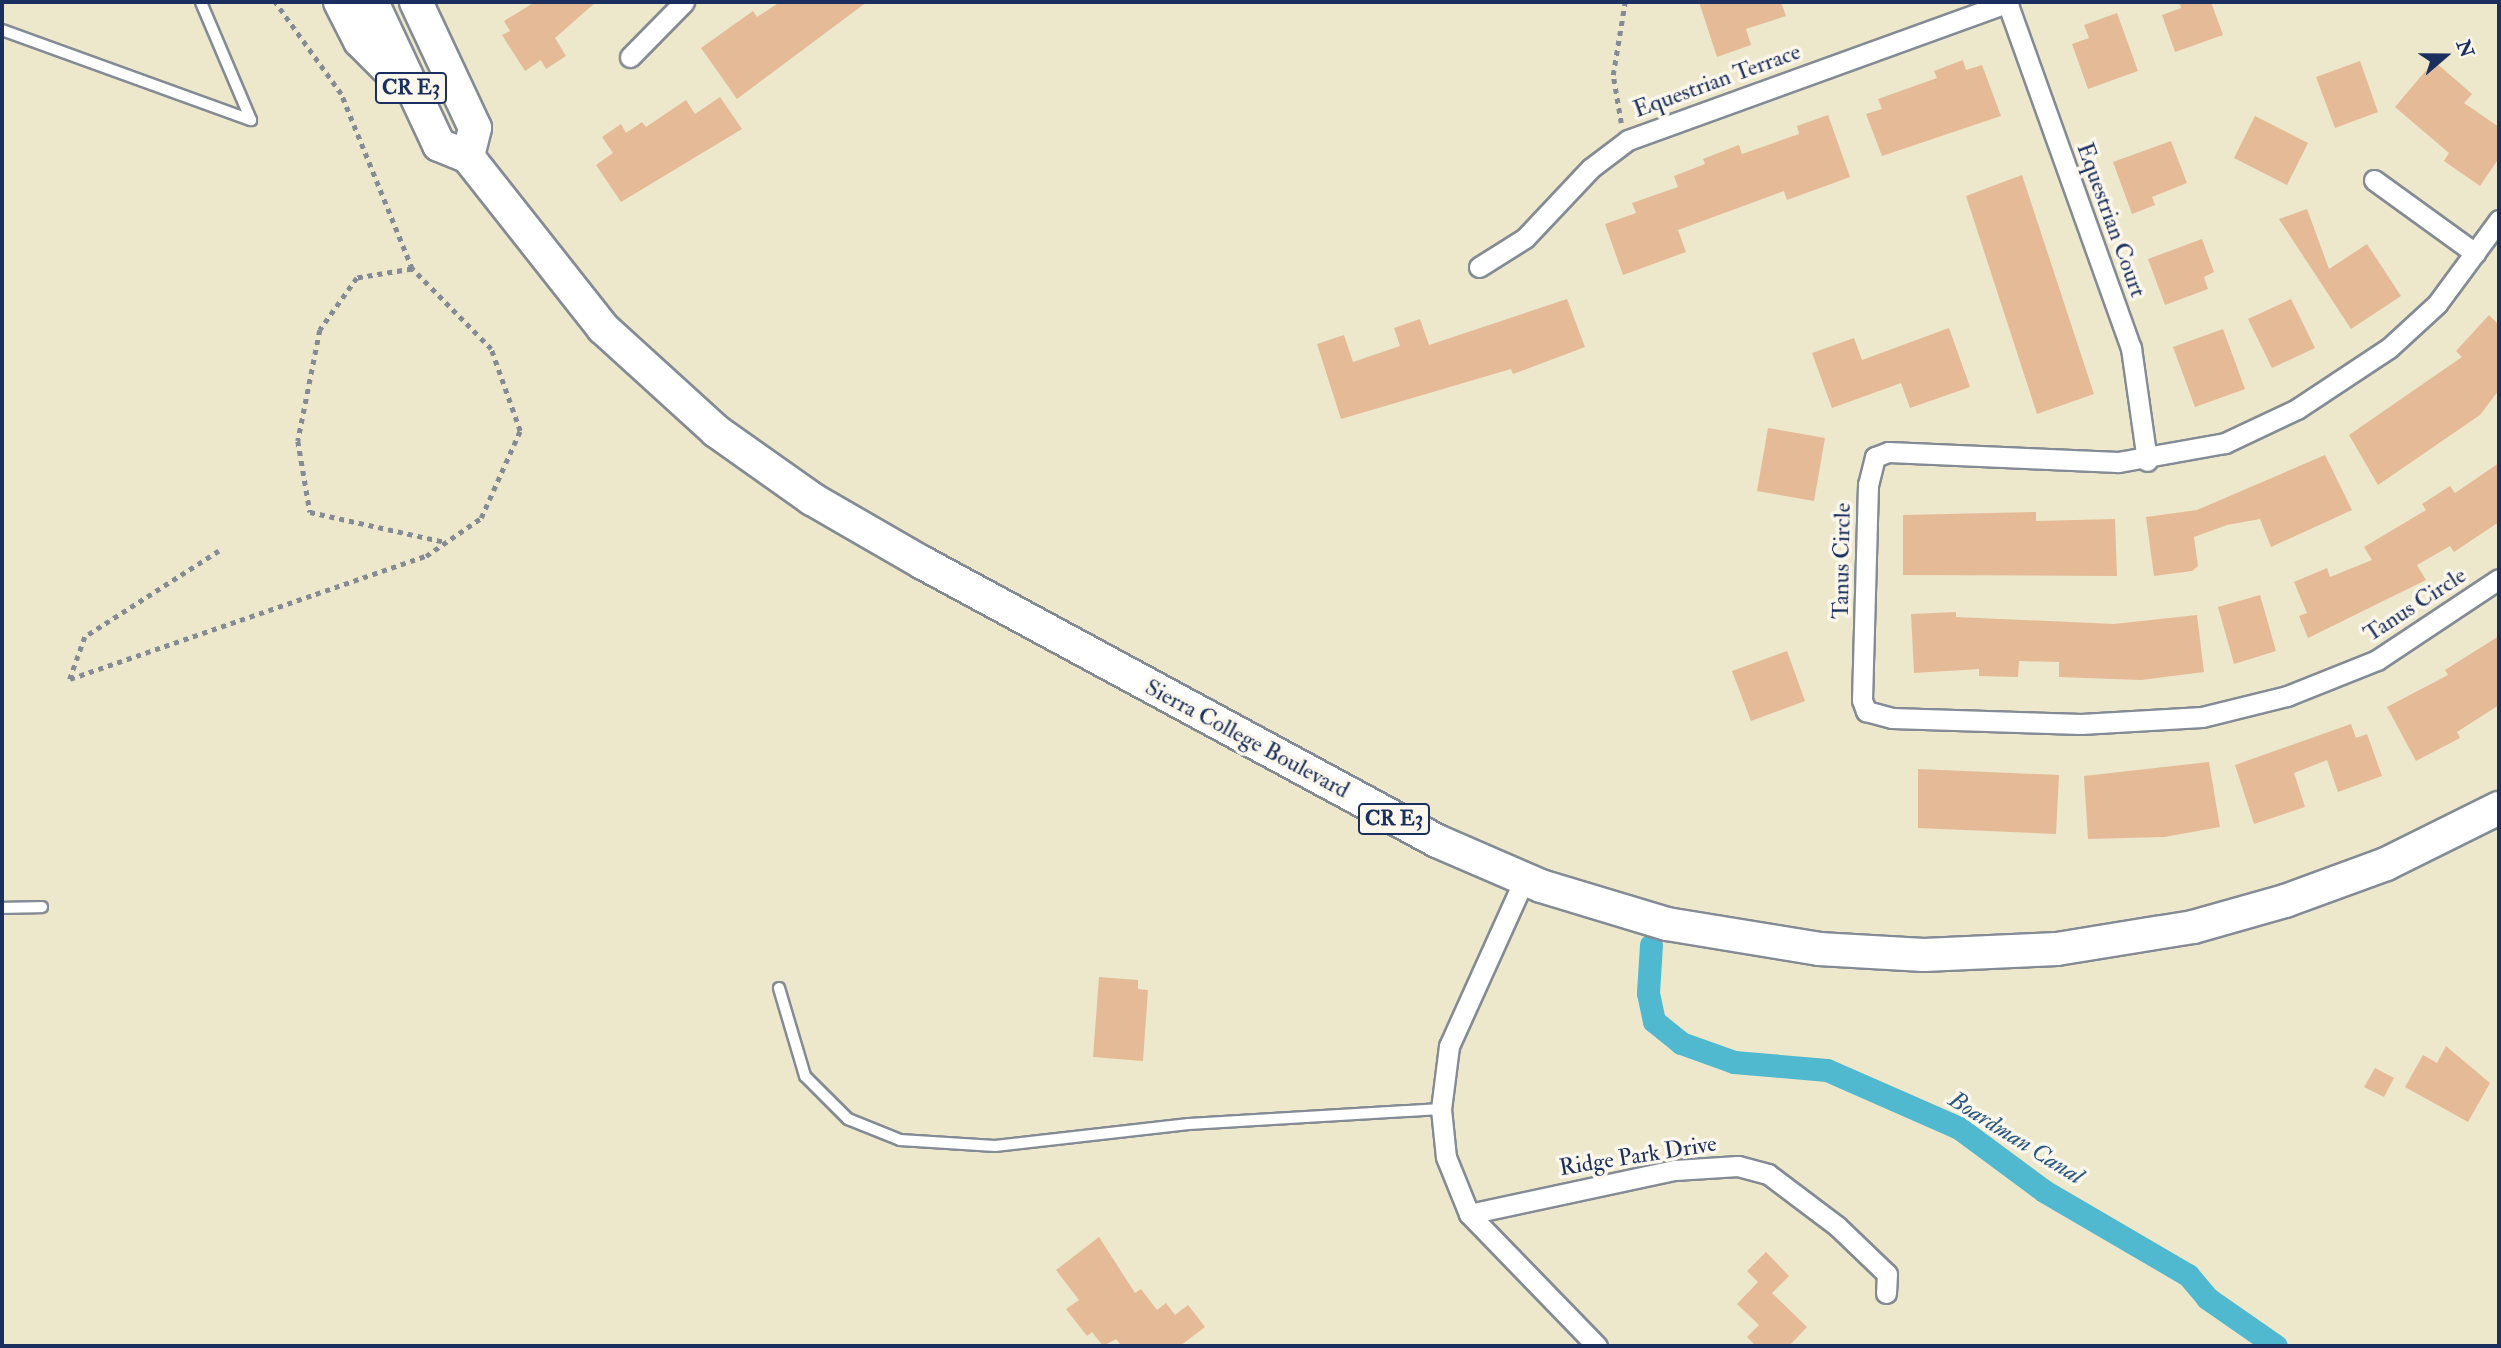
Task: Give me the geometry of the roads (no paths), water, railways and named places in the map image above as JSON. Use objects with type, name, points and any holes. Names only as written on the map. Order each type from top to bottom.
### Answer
[{"type":"main road","points":[[340,2],[360,41],[413,93]]},
{"type":"main road","name":"Sierra College Boulevard","points":[[372,2],[439,145],[468,157],[603,328],[680,400],[771,472],[865,531],[1400,822],[1524,880],[1667,924],[1819,949],[1924,955],[2057,949],[2182,929],[2285,901],[2386,864],[2499,808]]},
{"type":"main road","name":"CR E3","points":[[416,2],[475,128],[468,157]]},
{"type":"street","points":[[630,57],[684,2]]},
{"type":"street","name":"Equestrian Terrace","points":[[1479,267],[1525,238],[1591,167],[1628,140],[2008,2]]},
{"type":"street","name":"Equestrian Court","points":[[2008,2],[2131,348],[2147,461]]},
{"type":"street","points":[[2374,180],[2475,253]]},
{"type":"street","name":"Tanus Circle","points":[[2499,220],[2413,327],[2308,402],[2225,443],[2147,461],[1888,452],[1875,457],[1868,485],[1866,711],[1892,718],[2081,724],[2241,709],[2377,660],[2499,579]]},
{"type":"street","points":[[1524,880],[1449,1046],[1441,1109],[1446,1157],[1469,1214],[1597,1346]]},
{"type":"street","name":"Ridge Park Drive","points":[[1469,1214],[1675,1170],[1738,1166],[1768,1174],[1837,1226],[1887,1274],[1886,1293]]},
{"type":"lane","points":[[2,30],[251,120],[201,2]]},
{"type":"lane","points":[[2,908],[42,907]]},
{"type":"lane","points":[[779,988],[805,1076],[848,1119],[900,1140],[995,1146],[1189,1124],[1441,1109]]},
{"type":"waterway","name":"Boardman Canal","points":[[1651,945],[1648,993],[1654,1021],[1681,1043],[1734,1062],[1827,1070],[1959,1128],[2044,1191],[2188,1275],[2207,1298],[2276,1346]]}]
